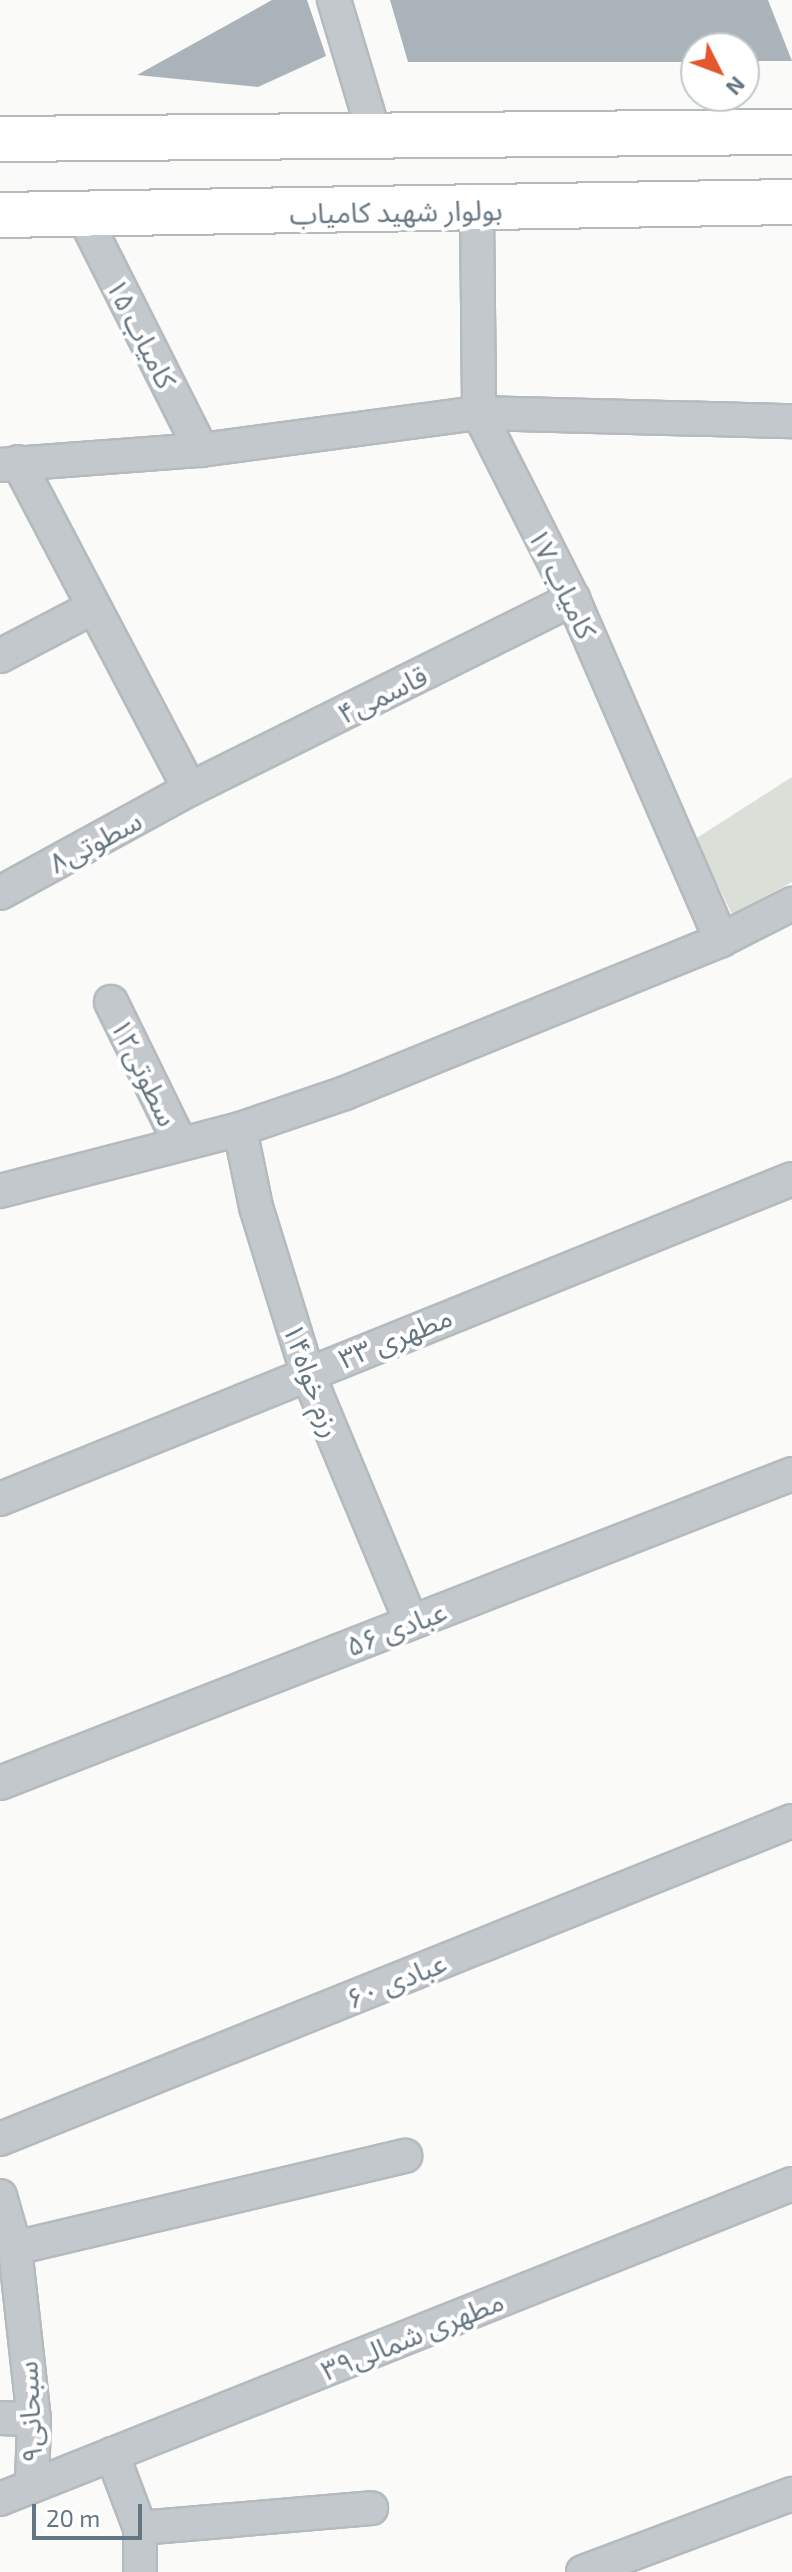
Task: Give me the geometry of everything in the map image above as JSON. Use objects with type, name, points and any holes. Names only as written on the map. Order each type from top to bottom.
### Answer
[{"type":"main road","points":[[0,139],[792,132]]},
{"type":"main road","name":"بولوار شهید کامیاب","points":[[0,215],[477,211],[792,202]]},
{"type":"street","points":[[334,0],[375,137]]},
{"type":"street","name":"کامیاب ۱۷","points":[[477,211],[479,413],[573,599],[721,940]]},
{"type":"street","name":"کامیاب ۱۵","points":[[83,215],[201,450]]},
{"type":"street","points":[[190,789],[9,463],[201,450],[479,413],[792,421]]},
{"type":"street","name":"قاسمی۴","points":[[190,789],[573,599]]},
{"type":"street","points":[[0,656],[92,608]]},
{"type":"street","name":"سطوتی۸","points":[[0,893],[190,789]]},
{"type":"street","points":[[0,1191],[179,1141],[240,1129],[345,1093],[721,940],[792,904]]},
{"type":"street","name":"سطوتی۱۲","points":[[111,1002],[179,1141]]},
{"type":"street","name":"رزم خواه۱۴","points":[[240,1129],[256,1207],[307,1372],[411,1622]]},
{"type":"street","name":"مطهری ۳۳","points":[[0,1499],[307,1372],[792,1179]]},
{"type":"street","name":"عبادی ۵۶","points":[[0,1783],[792,1474]]},
{"type":"street","name":"عبادی ۶۰","points":[[0,2139],[792,1821]]},
{"type":"street","points":[[15,2248],[405,2156]]},
{"type":"street","name":"مطهری شمالی۳۹","points":[[0,2499],[792,2184]]},
{"type":"street","name":"سبحانی۹","points":[[0,2196],[15,2248],[34,2419],[32,2486]]},
{"type":"street","points":[[0,2418],[34,2419]]},
{"type":"street","points":[[112,2454],[140,2528],[140,2572]]},
{"type":"street","points":[[583,2572],[792,2494]]},
{"type":"street","points":[[140,2528],[371,2508]]},
{"type":"shaded area","points":[[792,777],[792,882],[732,914],[695,839]]},
{"type":"building","points":[[272,0],[307,0],[326,56],[258,87],[137,75]]},
{"type":"building","points":[[390,0],[768,0],[792,61],[760,61],[760,32],[680,32],[680,62],[408,62]]}]
